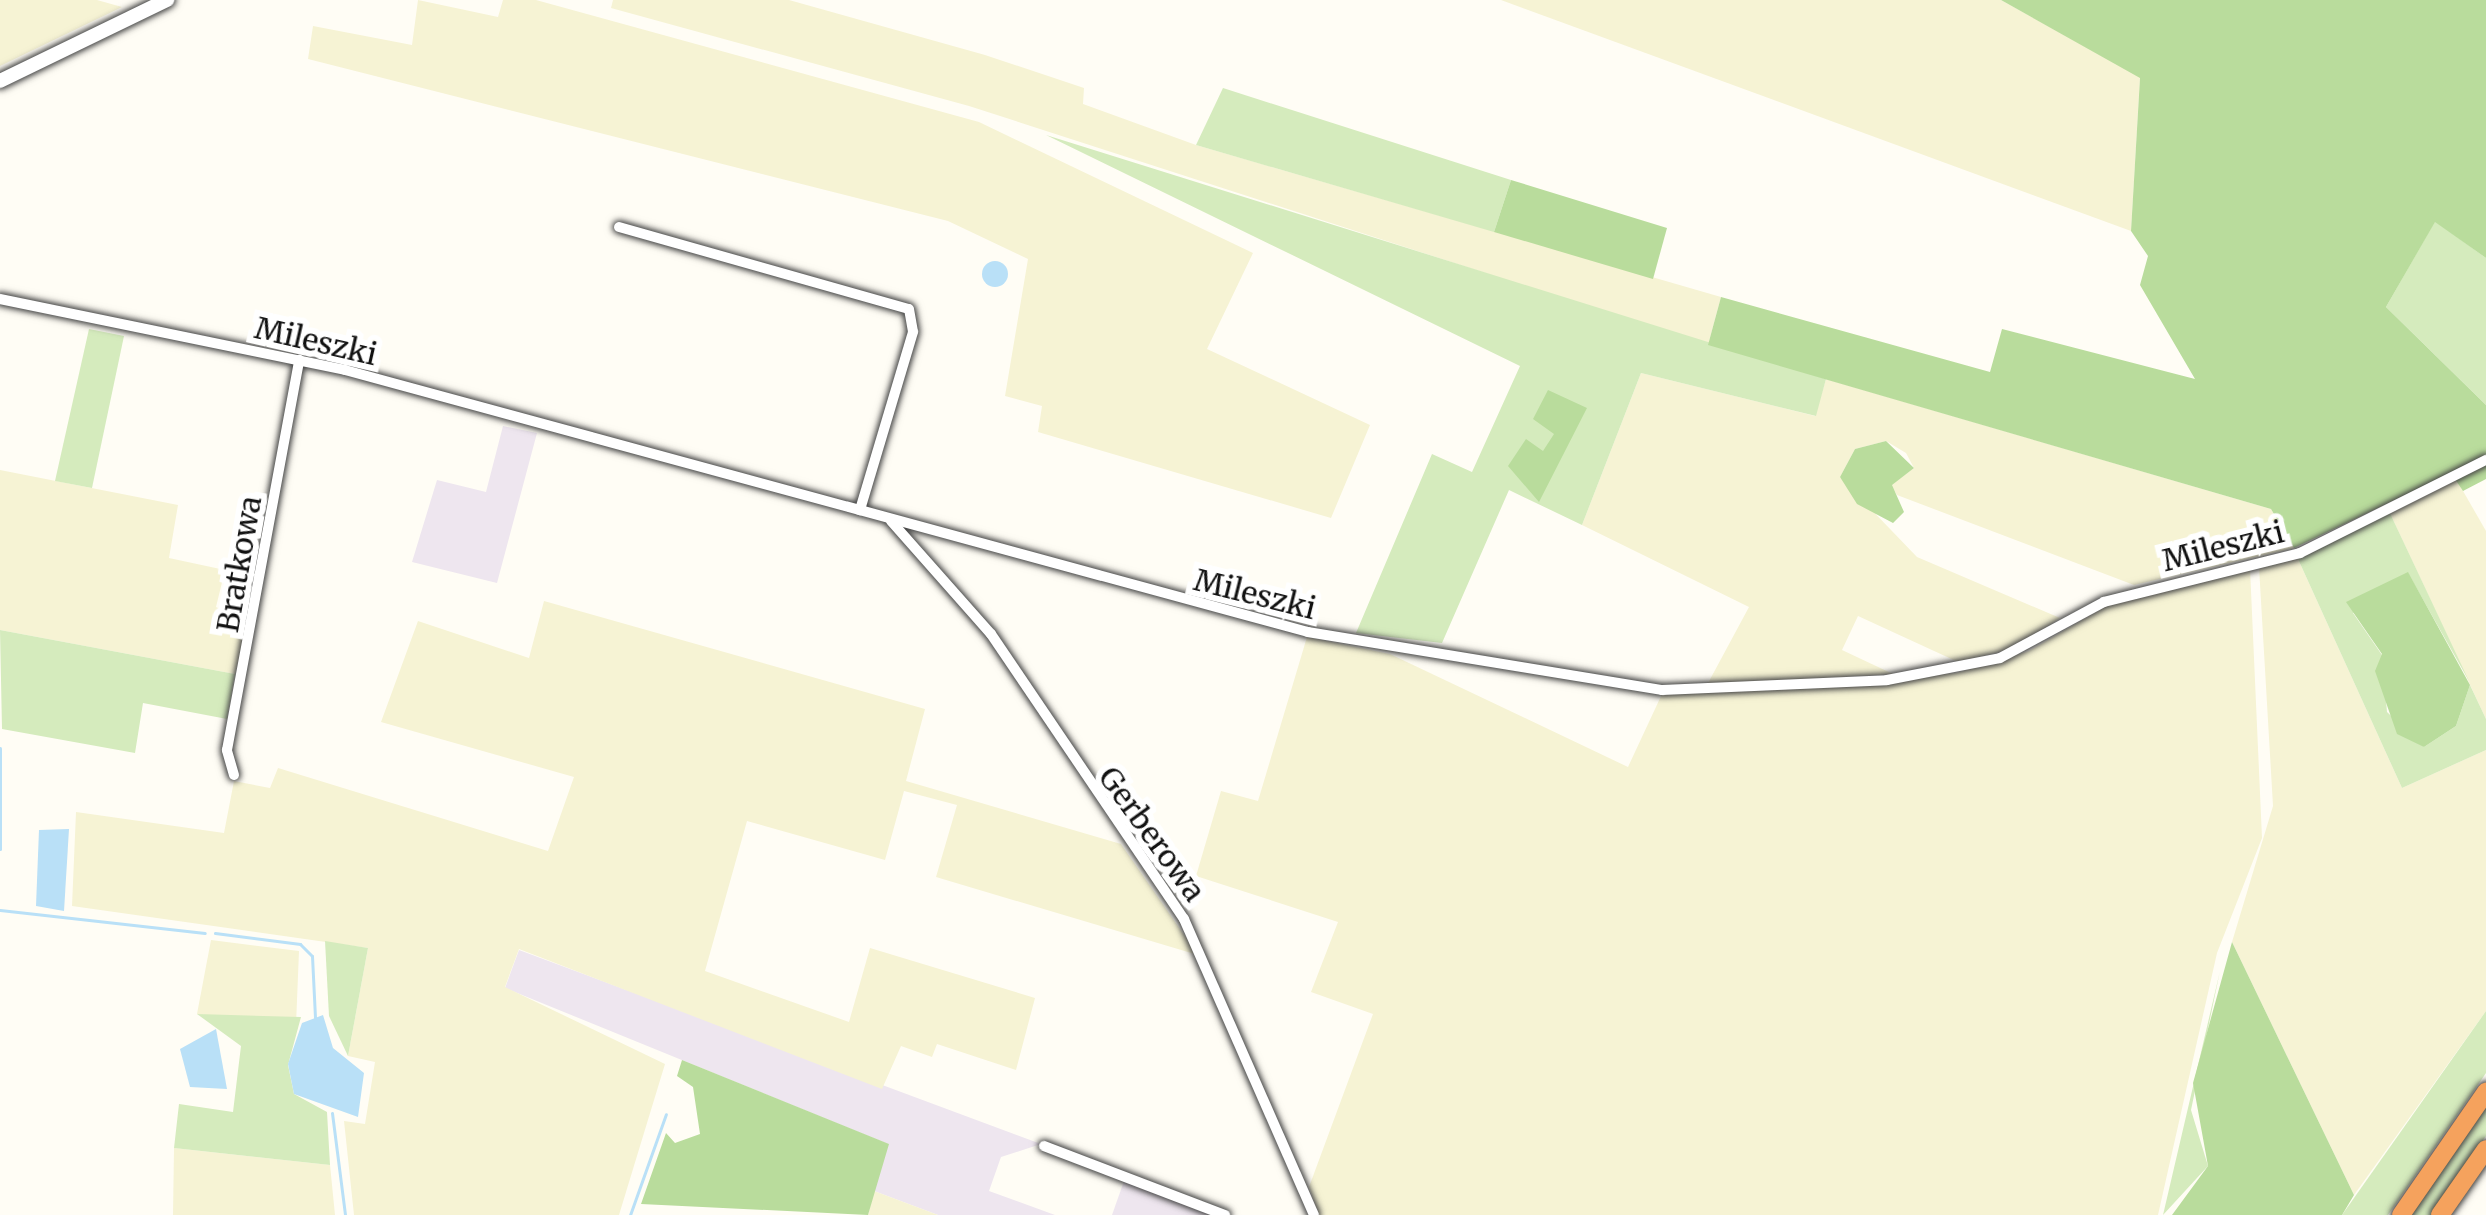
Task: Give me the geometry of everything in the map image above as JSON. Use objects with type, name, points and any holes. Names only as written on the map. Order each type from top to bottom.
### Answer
[{"type":"highway","points":[[2401,1215],[2486,1092]]},
{"type":"highway","points":[[2440,1215],[2486,1149]]},
{"type":"street","points":[[0,81],[167,0]]},
{"type":"street","points":[[619,227],[909,309],[913,332],[860,510]]},
{"type":"street","name":"Mileszki","points":[[0,299],[299,360],[1368,646],[1706,690],[1887,680],[2000,658],[2104,602],[2300,553],[2486,460]]},
{"type":"street","name":"Bratkowa","points":[[234,776],[227,750],[299,360]]},
{"type":"street","name":"Gerberowa","points":[[888,518],[991,634],[1184,919],[1314,1215]]},
{"type":"street","points":[[1044,1146],[1225,1215]]},
{"type":"shaded area","points":[[0,0],[97,0],[122,7],[0,66]]},
{"type":"shaded area","points":[[418,0],[498,17],[503,0],[536,0],[979,122],[1253,253],[1207,349],[1370,425],[1331,518],[1038,432],[1042,406],[1005,396],[1028,259],[948,221],[308,59],[313,26],[412,45]]},
{"type":"shaded area","points":[[613,0],[789,0],[985,55],[1084,88],[1083,104],[1196,145],[1721,297],[1708,345],[969,106],[611,8]]},
{"type":"shaded area","points":[[1501,0],[2001,0],[2140,77],[2131,231]]},
{"type":"shaded area","points":[[1641,373],[1815,416],[1826,379],[2271,509],[2294,548],[2134,585],[1897,495],[1891,485],[1914,468],[1906,453],[1886,441],[1855,449],[1840,477],[1917,557],[2060,618],[2016,648],[1958,662],[1858,616],[1842,650],[1893,674],[1707,685],[1749,607],[1582,525]]},
{"type":"shaded area","points":[[503,426],[537,433],[497,583],[412,562],[437,480],[486,492]]},
{"type":"shaded area","points":[[0,470],[178,505],[169,558],[225,570],[216,607],[248,623],[235,674],[0,630]]},
{"type":"shaded area","points":[[2455,477],[2486,531],[2486,719],[2388,509]]},
{"type":"shaded area","points":[[2298,559],[2402,788],[2486,750],[2486,1011],[2354,1195],[2232,942],[2273,806],[2259,567]]},
{"type":"shaded area","points":[[2250,568],[2262,838],[2217,953],[2158,1215],[1319,1215],[1309,1187],[1373,1014],[1311,992],[1338,922],[1196,876],[1221,791],[1258,801],[1307,637],[1390,654],[1628,767],[1662,694],[1957,673],[2029,651],[2112,603]]},
{"type":"shaded area","points":[[544,601],[925,709],[906,781],[1121,844],[1198,955],[936,877],[957,805],[904,791],[885,860],[747,821],[705,971],[849,1022],[870,948],[1035,998],[1016,1070],[937,1044],[932,1057],[901,1046],[882,1089],[519,949],[505,987],[665,1064],[619,1215],[354,1215],[344,1121],[365,1124],[375,1062],[348,1056],[368,948],[72,906],[76,812],[224,833],[234,781],[270,788],[278,768],[548,851],[574,777],[381,722],[418,621],[529,658]]},
{"type":"shaded area","points":[[211,940],[299,951],[296,1025],[197,1014]]},
{"type":"shaded area","points":[[519,950],[1041,1144],[1001,1157],[989,1191],[1055,1215],[938,1215],[874,1191],[888,1144],[505,988]]},
{"type":"shaded area","points":[[174,1148],[330,1165],[335,1215],[173,1215]]},
{"type":"shaded area","points":[[1124,1181],[1210,1215],[1112,1215]]},
{"type":"shaded area","points":[[874,1191],[938,1215],[868,1215]]},
{"type":"green space","points":[[2001,0],[2486,0],[2486,258],[2435,222],[2386,307],[2486,405],[2486,479],[2463,491],[2451,473],[2294,548],[2271,509],[1708,345],[1721,297],[1990,372],[2002,329],[2195,379],[2140,285],[2148,256],[2131,231],[2140,78]]},
{"type":"green space","points":[[1223,88],[1511,180],[1494,232],[1196,145]]},
{"type":"green space","points":[[1046,135],[1826,379],[1816,416],[1641,373],[1582,525],[1509,490],[1442,643],[1356,633],[1432,454],[1472,472],[1520,366]]},
{"type":"green space","points":[[1511,180],[1667,228],[1653,279],[1494,232]]},
{"type":"green space","points":[[2435,221],[2486,258],[2486,405],[2386,307]]},
{"type":"green space","points":[[89,329],[124,336],[92,488],[55,481]]},
{"type":"green space","points":[[1548,390],[1587,408],[1539,502],[1508,466],[1526,439],[1543,451],[1554,434],[1533,419]]},
{"type":"green space","points":[[1886,441],[1914,468],[1892,485],[1904,512],[1893,523],[1857,504],[1840,477],[1855,449]]},
{"type":"green space","points":[[2388,509],[2469,681],[2408,573],[2353,613],[2382,655],[2387,712],[2424,747],[2456,726],[2470,685],[2486,719],[2486,750],[2402,788],[2298,559]]},
{"type":"green space","points":[[2408,572],[2470,685],[2456,726],[2424,747],[2397,734],[2375,671],[2382,654],[2346,602]]},
{"type":"green space","points":[[0,630],[235,674],[227,719],[143,703],[135,753],[2,729]]},
{"type":"green space","points":[[325,941],[368,948],[348,1056],[329,1016]]},
{"type":"green space","points":[[2232,942],[2354,1195],[2342,1215],[2172,1215],[2208,1166],[2193,1083]]},
{"type":"green space","points":[[2220,971],[2191,1110],[2208,1166],[2163,1215]]},
{"type":"green space","points":[[2486,1011],[2486,1073],[2388,1215],[2342,1215]]},
{"type":"green space","points":[[197,1014],[301,1017],[288,1065],[294,1094],[327,1112],[330,1165],[174,1148],[179,1104],[233,1112],[241,1046]]},
{"type":"green space","points":[[682,1060],[889,1144],[868,1215],[641,1204],[666,1133],[675,1143],[700,1134],[693,1087],[677,1076]]},
{"type":"green space","points":[[2486,1103],[2486,1136],[2432,1215],[2409,1215]]},
{"type":"water","points":[[995,261],[1005,264],[1005,284],[995,287],[985,284],[982,274],[985,264]]},
{"type":"water","points":[[69,829],[64,911],[36,906],[39,830]]},
{"type":"water","points":[[323,1015],[333,1048],[364,1073],[358,1117],[294,1094],[288,1064],[302,1023]]},
{"type":"water","points":[[216,1029],[227,1089],[190,1087],[180,1049]]},
{"type":"waterway","points":[[0,748],[0,849]]},
{"type":"waterway","points":[[0,910],[205,933]]},
{"type":"waterway","points":[[215,933],[300,944],[312,956],[315,1018]]},
{"type":"waterway","points":[[332,1113],[345,1215]]},
{"type":"waterway","points":[[630,1215],[666,1114]]}]
